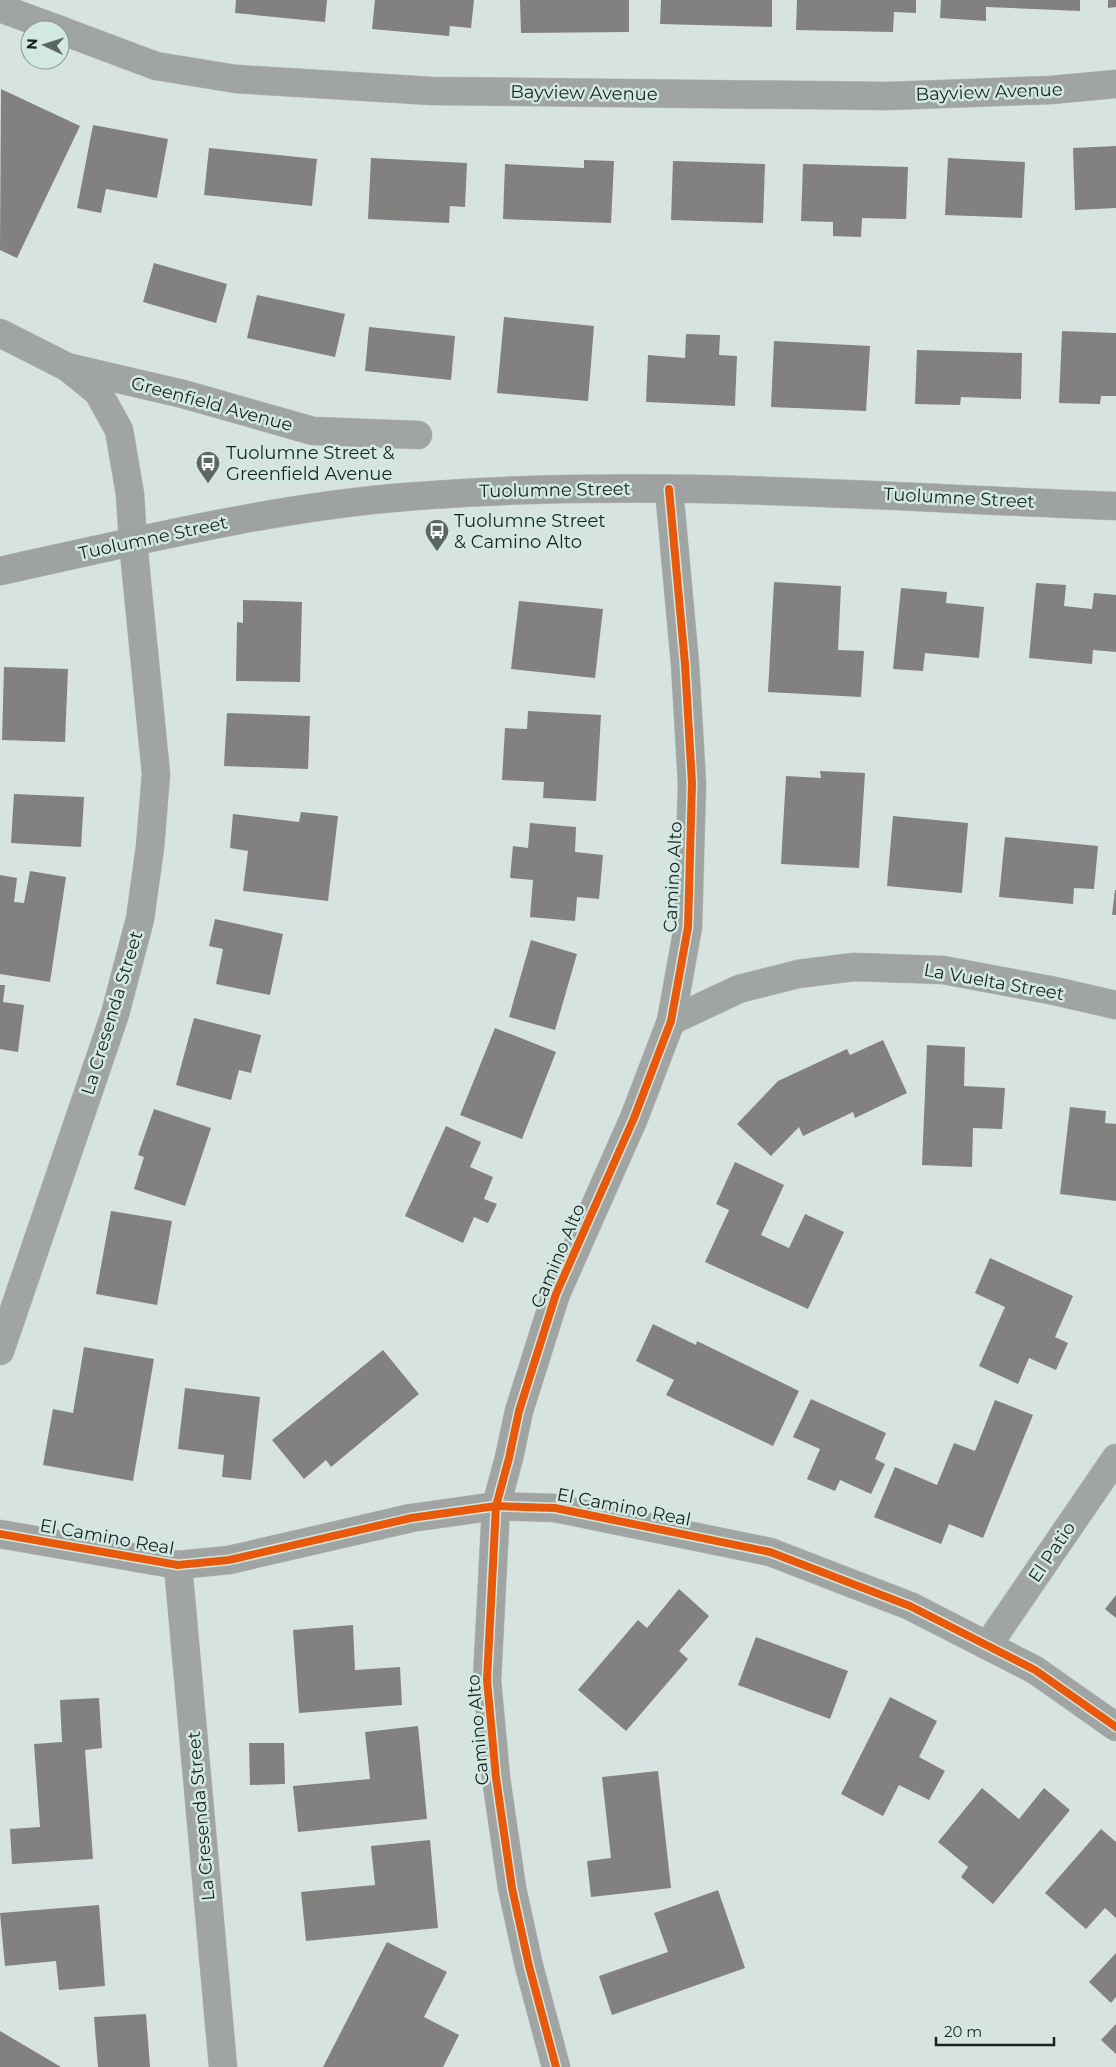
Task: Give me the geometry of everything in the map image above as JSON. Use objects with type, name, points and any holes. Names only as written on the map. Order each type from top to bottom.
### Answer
[{"type":"main road","name":"Tuolumne Street","points":[[0,571],[224,522],[335,504],[533,488],[818,491],[1116,506]]},
{"type":"street","name":"Bayview Avenue","points":[[0,8],[33,20]]},
{"type":"street","name":"Bayview Avenue","points":[[70,34],[156,66],[236,79],[432,91],[888,96],[1051,90],[1116,84]]},
{"type":"street","name":"Greenfield Avenue","points":[[0,333],[67,367],[98,392],[119,430],[130,494],[133,542]]},
{"type":"street","name":"Greenfield Avenue","points":[[67,367],[183,394],[313,431],[418,435]]},
{"type":"street","name":"Camino Alto","points":[[556,2067],[534,1984],[512,1888],[496,1778],[487,1680],[496,1506],[509,1458],[518,1411],[556,1294],[634,1118],[671,1020],[688,927],[692,783],[685,664],[669,489]]},
{"type":"street","name":"La Cresenda Street","points":[[0,1351],[115,1014],[140,919],[150,847],[156,774],[133,542]]},
{"type":"street","name":"La Vuelta Street","points":[[671,1020],[740,989],[798,974],[854,966],[943,970],[1050,990],[1116,1005]]},
{"type":"street","name":"El Patio","points":[[988,1646],[1116,1458]]},
{"type":"street","name":"El Camino Real","points":[[0,1534],[178,1565],[229,1560],[411,1518],[496,1506],[555,1508],[770,1552],[910,1606],[1035,1670],[1116,1727]]},
{"type":"street","name":"La Cresenda Street","points":[[178,1565],[223,2067]]},
{"type":"building","points":[[236,0],[327,0],[325,22],[235,13]]},
{"type":"building","points":[[375,0],[474,0],[471,28],[450,26],[449,36],[372,29]]},
{"type":"building","points":[[520,0],[629,0],[629,32],[521,33]]},
{"type":"building","points":[[661,0],[772,0],[772,27],[660,24]]},
{"type":"building","points":[[797,0],[916,0],[916,13],[894,12],[893,32],[796,30]]},
{"type":"building","points":[[941,0],[1080,0],[1080,11],[986,7],[986,21],[940,18]]},
{"type":"building","points":[[1108,0],[1116,0],[1116,7],[1108,8]]},
{"type":"building","points":[[1,89],[80,126],[17,258],[0,250]]},
{"type":"building","points":[[93,125],[168,139],[157,198],[106,189],[101,213],[77,208]]},
{"type":"building","points":[[1116,146],[1116,208],[1075,210],[1073,148]]},
{"type":"building","points":[[209,148],[317,159],[312,206],[204,195]]},
{"type":"building","points":[[371,158],[467,163],[465,207],[450,206],[449,223],[368,219]]},
{"type":"building","points":[[948,158],[1025,162],[1022,218],[945,215]]},
{"type":"building","points":[[584,160],[614,161],[611,223],[503,219],[505,164],[584,168]]},
{"type":"building","points":[[673,161],[765,164],[763,223],[671,220]]},
{"type":"building","points":[[803,164],[908,167],[906,219],[862,218],[861,237],[833,236],[833,222],[801,221]]},
{"type":"building","points":[[154,263],[227,284],[216,323],[143,302]]},
{"type":"building","points":[[257,295],[345,314],[335,357],[247,338]]},
{"type":"building","points":[[504,317],[594,326],[588,401],[497,393]]},
{"type":"building","points":[[369,327],[455,336],[451,380],[365,371]]},
{"type":"building","points":[[1062,331],[1116,333],[1116,396],[1101,396],[1100,404],[1059,403]]},
{"type":"building","points":[[686,334],[720,335],[719,355],[737,356],[735,406],[646,402],[648,355],[685,358]]},
{"type":"building","points":[[774,341],[870,346],[866,411],[771,407]]},
{"type":"building","points":[[917,350],[1022,353],[1021,399],[961,397],[960,405],[915,404]]},
{"type":"building","points":[[774,582],[841,586],[838,650],[864,651],[861,697],[768,692]]},
{"type":"building","points":[[1036,583],[1066,585],[1064,606],[1092,609],[1094,593],[1116,595],[1116,652],[1093,650],[1092,664],[1029,658]]},
{"type":"building","points":[[901,588],[947,592],[946,603],[984,607],[979,658],[925,653],[923,671],[893,669]]},
{"type":"building","points":[[243,600],[302,602],[300,682],[236,681],[237,622],[243,623]]},
{"type":"building","points":[[519,601],[603,609],[595,678],[511,669]]},
{"type":"building","points":[[4,667],[68,669],[65,742],[2,740]]},
{"type":"building","points":[[528,711],[601,715],[596,801],[543,798],[544,782],[502,780],[505,728],[527,729]]},
{"type":"building","points":[[227,713],[310,716],[308,769],[224,766]]},
{"type":"building","points":[[820,771],[865,773],[859,868],[781,864],[786,776],[821,778]]},
{"type":"building","points":[[14,794],[84,797],[81,847],[11,843]]},
{"type":"building","points":[[301,812],[338,816],[328,901],[243,891],[248,851],[230,848],[233,814],[299,822]]},
{"type":"building","points":[[893,816],[968,823],[962,893],[887,886]]},
{"type":"building","points":[[530,823],[576,827],[575,852],[603,855],[599,899],[577,897],[575,921],[530,917],[533,880],[510,878],[513,846],[528,848]]},
{"type":"building","points":[[1005,837],[1098,846],[1094,889],[1074,888],[1073,904],[999,897]]},
{"type":"building","points":[[30,871],[66,877],[50,982],[0,974],[0,875],[17,878],[14,902],[24,903]]},
{"type":"building","points":[[1115,890],[1116,915],[1112,915]]},
{"type":"building","points":[[215,919],[283,934],[270,995],[216,984],[223,949],[209,946]]},
{"type":"building","points":[[531,940],[577,954],[555,1030],[509,1017]]},
{"type":"building","points":[[0,985],[5,985],[3,1002],[24,1005],[18,1052],[0,1049]]},
{"type":"building","points":[[194,1018],[261,1035],[251,1073],[239,1070],[231,1100],[176,1085]]},
{"type":"building","points":[[495,1028],[556,1052],[522,1139],[460,1115]]},
{"type":"building","points":[[883,1040],[907,1093],[855,1118],[853,1112],[803,1136],[799,1127],[771,1156],[737,1124],[778,1081],[847,1049],[850,1055]]},
{"type":"building","points":[[927,1045],[965,1047],[964,1086],[1005,1088],[1002,1129],[973,1128],[972,1167],[922,1165]]},
{"type":"building","points":[[1070,1107],[1106,1111],[1105,1123],[1116,1124],[1116,1201],[1060,1194]]},
{"type":"building","points":[[154,1109],[211,1128],[185,1206],[134,1189],[144,1157],[138,1155]]},
{"type":"building","points":[[446,1126],[481,1142],[470,1167],[493,1177],[484,1199],[497,1204],[488,1223],[474,1217],[463,1243],[405,1216]]},
{"type":"building","points":[[735,1162],[784,1185],[761,1235],[789,1248],[805,1214],[844,1232],[808,1309],[705,1262],[729,1210],[716,1204]]},
{"type":"building","points":[[111,1211],[172,1221],[157,1305],[96,1294]]},
{"type":"building","points":[[990,1258],[1073,1296],[1055,1337],[1068,1343],[1056,1370],[1029,1358],[1018,1384],[979,1366],[1005,1307],[975,1293]]},
{"type":"building","points":[[653,1324],[696,1345],[697,1341],[799,1391],[773,1446],[666,1395],[674,1380],[636,1361]]},
{"type":"building","points":[[84,1347],[154,1359],[133,1481],[43,1465],[53,1409],[73,1413]]},
{"type":"building","points":[[383,1350],[419,1394],[331,1467],[326,1460],[304,1479],[272,1440]]},
{"type":"building","points":[[185,1388],[260,1397],[251,1480],[222,1477],[224,1455],[178,1449]]},
{"type":"building","points":[[811,1399],[886,1433],[875,1459],[885,1464],[871,1494],[840,1480],[835,1491],[807,1479],[820,1449],[793,1437]]},
{"type":"building","points":[[995,1400],[1033,1415],[983,1538],[949,1524],[941,1544],[874,1517],[895,1467],[937,1485],[954,1443],[975,1451]]},
{"type":"building","points":[[679,1589],[709,1616],[679,1651],[688,1659],[626,1731],[578,1690],[638,1620],[647,1628]]},
{"type":"building","points":[[1116,1595],[1116,1618],[1105,1609]]},
{"type":"building","points":[[353,1625],[355,1670],[400,1667],[402,1705],[299,1713],[293,1630]]},
{"type":"building","points":[[756,1637],[848,1671],[830,1719],[738,1685]]},
{"type":"building","points":[[890,1697],[937,1721],[919,1757],[945,1771],[929,1800],[899,1785],[883,1816],[841,1794]]},
{"type":"building","points":[[99,1698],[102,1748],[85,1750],[93,1859],[12,1864],[10,1829],[40,1827],[34,1744],[62,1742],[60,1700]]},
{"type":"building","points":[[418,1726],[427,1819],[298,1832],[293,1786],[370,1779],[365,1732]]},
{"type":"building","points":[[249,1743],[284,1743],[285,1784],[250,1785]]},
{"type":"building","points":[[658,1771],[671,1888],[591,1897],[587,1861],[611,1858],[602,1777]]},
{"type":"building","points":[[982,1788],[1019,1819],[1044,1788],[1070,1810],[993,1904],[961,1877],[968,1867],[938,1842]]},
{"type":"building","points":[[1101,1829],[1116,1842],[1116,1918],[1105,1908],[1086,1929],[1045,1893]]},
{"type":"building","points":[[430,1840],[438,1928],[306,1941],[301,1892],[375,1885],[371,1846]]},
{"type":"building","points":[[718,1890],[745,1968],[612,2015],[599,1976],[668,1952],[654,1913]]},
{"type":"building","points":[[99,1905],[105,1986],[59,1990],[56,1961],[5,1966],[0,1913]]},
{"type":"building","points":[[387,1942],[447,1972],[424,2017],[459,2035],[443,2067],[323,2067]]},
{"type":"building","points":[[1116,1953],[1116,1997],[1111,2003],[1089,1982]]},
{"type":"building","points":[[146,2014],[150,2067],[98,2067],[94,2017]]},
{"type":"building","points":[[1116,2024],[1116,2054],[1101,2040]]},
{"type":"building","points":[[0,2031],[61,2067],[0,2067]]},
{"type":"cycle path","points":[[556,2067],[529,1966],[512,1888],[496,1778],[487,1680],[496,1506],[519,1411],[556,1294],[634,1118],[671,1021],[688,927],[692,783],[685,664],[669,489]]},
{"type":"cycle path","points":[[0,1534],[178,1565],[229,1560],[411,1518],[496,1506],[555,1508],[770,1552],[910,1606],[1035,1670],[1116,1727]]},
{"type":"place","name":"Tuolumne Street & Greenfield Avenue","points":[[208,484]]},
{"type":"place","name":"Tuolumne Street & Camino Alto","points":[[437,552]]}]
